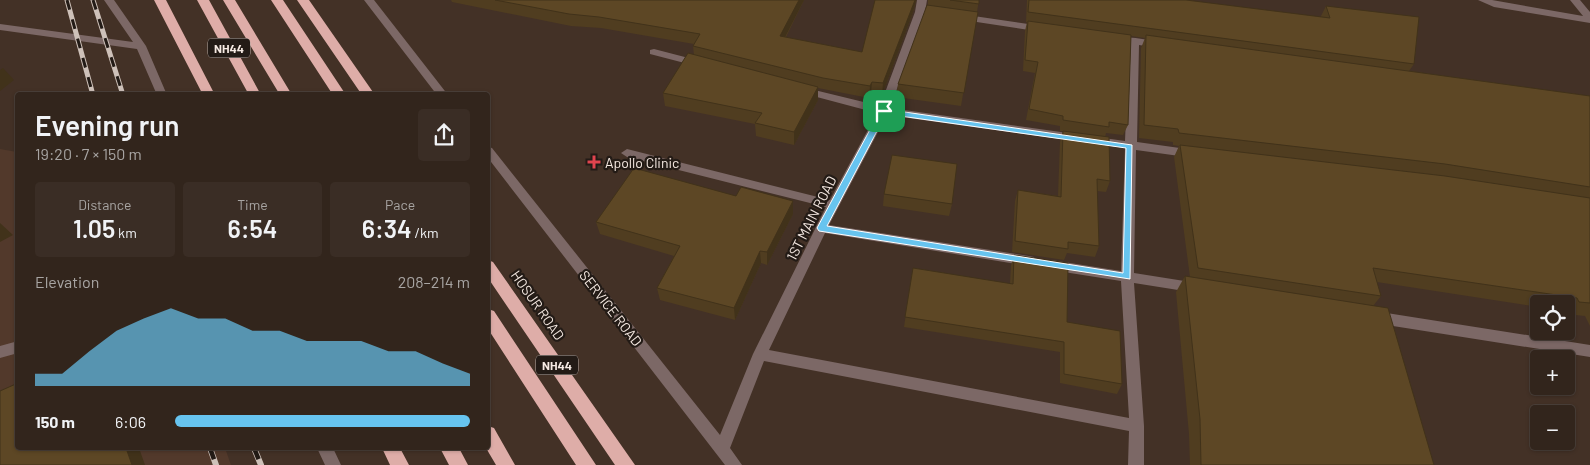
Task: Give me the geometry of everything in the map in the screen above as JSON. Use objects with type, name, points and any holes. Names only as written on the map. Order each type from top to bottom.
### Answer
[{"type":"highway","points":[[160,0],[207,92]]},
{"type":"highway","name":"NH44","points":[[203,0],[253,92]]},
{"type":"highway","points":[[229,0],[284,92]]},
{"type":"highway","points":[[277,0],[338,92]]},
{"type":"highway","points":[[303,0],[367,92]]},
{"type":"highway","name":"HOSUR ROAD","points":[[490,269],[626,465]]},
{"type":"highway","points":[[490,319],[587,465]]},
{"type":"highway","points":[[490,437],[506,465]]},
{"type":"highway","points":[[392,450],[400,465]]},
{"type":"highway","points":[[450,450],[459,465]]},
{"type":"street","points":[[109,0],[141,46],[161,92]]},
{"type":"street","points":[[369,0],[441,92]]},
{"type":"street","points":[[1482,0],[1494,4],[1590,19]]},
{"type":"street","points":[[1575,0],[1590,19]]},
{"type":"street","name":"1ST MAIN ROAD","points":[[722,449],[760,354],[822,228],[884,111],[924,8]]},
{"type":"street","points":[[950,16],[1056,31]]},
{"type":"street","points":[[0,27],[141,46]]},
{"type":"street","points":[[1105,37],[1173,47]]},
{"type":"street","points":[[1134,41],[1129,146],[1127,277],[1137,426],[1136,465]]},
{"type":"street","points":[[654,52],[710,67]]},
{"type":"street","points":[[793,88],[884,111],[1208,156]]},
{"type":"street","points":[[627,153],[834,205]]},
{"type":"street","name":"SERVICE ROAD","points":[[490,154],[734,465]]},
{"type":"street","points":[[822,228],[1206,290]]},
{"type":"street","points":[[1364,315],[1590,351]]},
{"type":"street","points":[[0,352],[15,348]]},
{"type":"street","points":[[760,354],[1137,426]]},
{"type":"street","points":[[326,450],[333,465]]},
{"type":"shaded area","points":[[0,149],[15,152],[15,450],[226,450],[231,465],[0,465]]},
{"type":"building","points":[[495,0],[799,0],[780,36],[862,52],[875,0],[915,0],[883,83],[872,82],[870,86],[823,78],[693,46],[700,34],[599,17],[569,14]]},
{"type":"building","points":[[950,0],[979,0],[979,4]]},
{"type":"building","points":[[1029,0],[1186,0],[1330,18],[1326,6],[1419,17],[1414,64],[1028,12]]},
{"type":"building","points":[[927,5],[978,12],[964,93],[898,84]]},
{"type":"building","points":[[1028,21],[1131,35],[1128,125],[1109,122],[1109,127],[1063,120],[1063,116],[1029,109],[1038,62],[1025,60]]},
{"type":"building","points":[[1146,35],[1590,96],[1590,187],[1445,164],[1179,133],[1178,129],[1144,125]]},
{"type":"building","points":[[688,53],[818,87],[794,132],[755,123],[762,113],[663,93]]},
{"type":"building","points":[[1063,131],[1109,137],[1110,181],[1097,179],[1099,246],[1068,242],[1068,249],[1015,241],[1018,190],[1061,197]]},
{"type":"building","points":[[1180,145],[1445,176],[1590,198],[1590,303],[1579,302],[1575,295],[1557,295],[1373,268],[1381,296],[1198,268]]},
{"type":"building","points":[[892,155],[957,164],[952,204],[884,194]]},
{"type":"building","points":[[634,168],[736,196],[741,187],[793,201],[767,252],[760,251],[734,308],[657,288],[680,246],[596,222]]},
{"type":"building","points":[[1014,255],[1068,263],[1067,322],[1120,331],[1122,384],[1064,374],[1064,342],[905,317],[913,268],[1013,284]]},
{"type":"building","points":[[1185,276],[1388,308],[1434,465],[1201,465],[1200,419]]},
{"type":"building","points":[[15,384],[15,450],[127,450],[132,465],[0,465],[0,391]]},
{"type":"railway","points":[[67,0],[92,92]]},
{"type":"railway","points":[[93,0],[122,92]]},
{"type":"railway","points":[[211,450],[216,465]]},
{"type":"railway","points":[[255,450],[261,465]]},
{"type":"place","name":"Apollo Clinic","points":[[594,162]]},
{"type":"route","points":[[884,111],[1129,146],[1127,277],[822,228],[884,111]]}]
